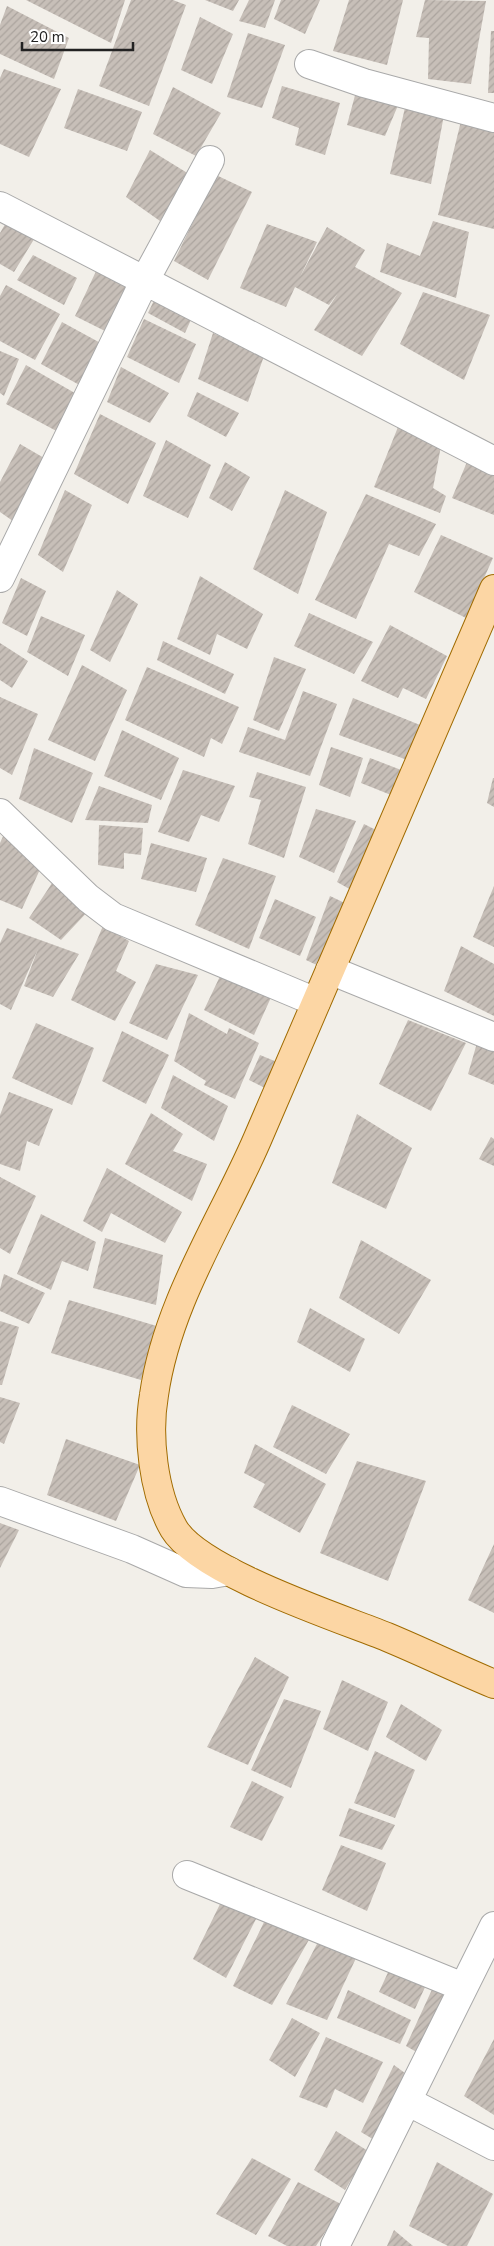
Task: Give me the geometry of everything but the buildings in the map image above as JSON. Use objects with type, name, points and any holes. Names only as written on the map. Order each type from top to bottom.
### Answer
[{"type":"main road","points":[[494,589],[246,1164],[198,1261],[165,1344],[154,1394],[150,1437],[159,1490],[175,1530],[206,1560],[494,1684]]},
{"type":"street","points":[[309,64],[364,83],[494,118]]},
{"type":"street","points":[[0,578],[145,280],[210,160]]},
{"type":"street","points":[[0,206],[494,460]]},
{"type":"street","points":[[0,813],[88,898],[113,917],[316,1002]]},
{"type":"street","points":[[330,970],[494,1037]]},
{"type":"street","points":[[0,1500],[132,1549],[186,1573],[212,1574],[229,1571]]},
{"type":"street","points":[[187,1874],[463,1987]]},
{"type":"street","points":[[335,2246],[494,1926]]},
{"type":"street","points":[[407,2101],[494,2146]]}]
